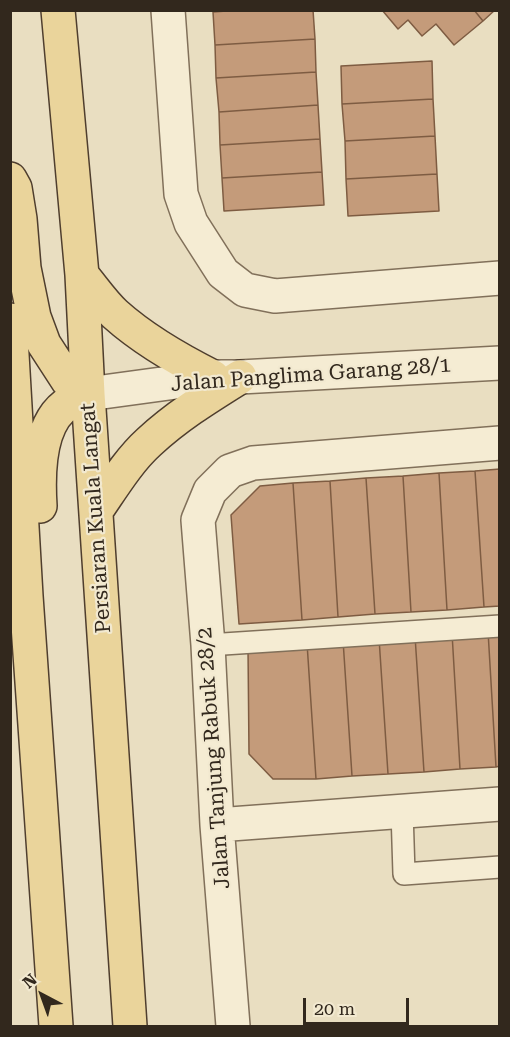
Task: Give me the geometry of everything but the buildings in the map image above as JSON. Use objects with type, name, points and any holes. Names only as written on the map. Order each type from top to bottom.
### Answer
[{"type":"main road","name":"Persiaran Kuala Langat","points":[[58,10],[82,275],[130,1026]]},
{"type":"main road","points":[[10,179],[15,188],[24,268],[34,317],[44,344],[68,381],[88,394]]},
{"type":"main road","points":[[82,275],[114,313],[147,339],[187,364],[227,377]]},
{"type":"main road","points":[[10,320],[26,597],[56,1026]]},
{"type":"main road","points":[[96,512],[121,475],[147,443],[227,377]]},
{"type":"main road","points":[[26,597],[42,541],[39,492],[45,435],[54,418],[69,402],[88,394]]},
{"type":"street","points":[[168,10],[181,194],[191,223],[223,273],[245,290],[275,296],[500,278]]},
{"type":"street","name":"Jalan Panglima Garang 28/1","points":[[88,394],[227,377],[500,363]]},
{"type":"street","name":"Jalan Tanjung Rabuk 28/2","points":[[233,1026],[217,825],[208,645],[198,520],[210,491],[230,471],[253,463],[500,443]]},
{"type":"street","points":[[217,825],[500,804]]},
{"type":"lane","points":[[208,645],[500,626]]},
{"type":"lane","points":[[402,811],[404,874],[500,867]]}]
